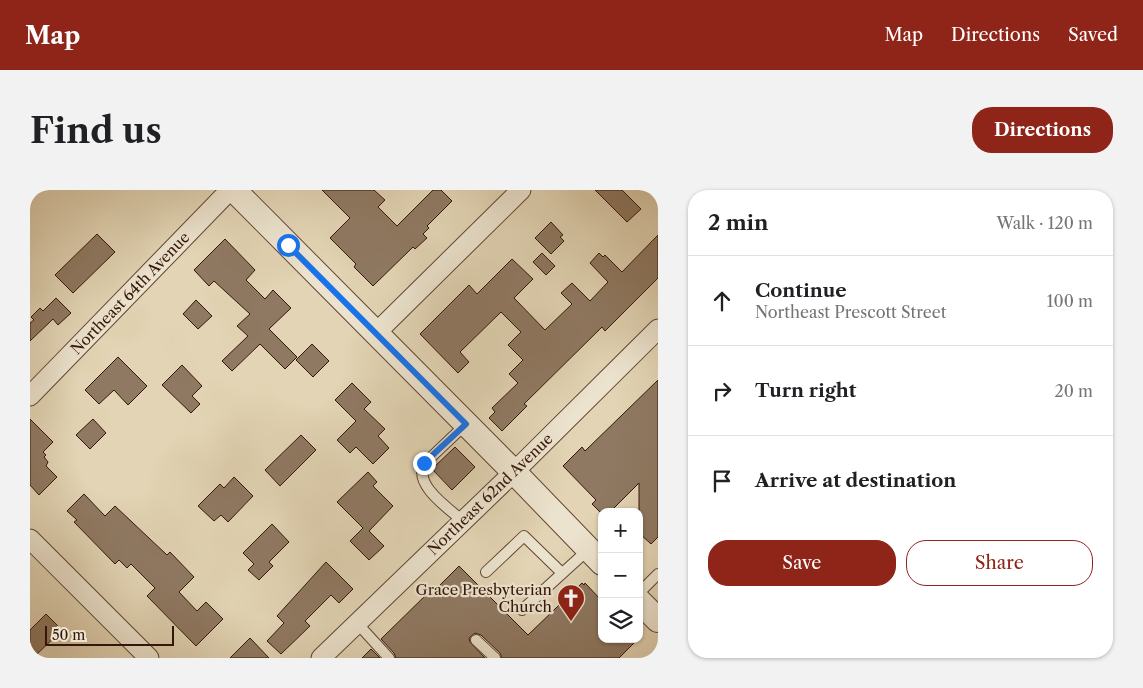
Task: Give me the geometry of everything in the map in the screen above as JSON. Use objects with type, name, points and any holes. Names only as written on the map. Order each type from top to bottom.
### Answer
[{"type":"street","points":[[232,190],[514,472],[595,556]]},
{"type":"street","name":"Northeast 64th Avenue","points":[[30,396],[232,190]]},
{"type":"street","points":[[376,333],[521,190]]},
{"type":"street","name":"Northeast 62nd Avenue","points":[[321,658],[514,472],[658,328]]},
{"type":"street","points":[[30,539],[149,658]]},
{"type":"street","points":[[643,605],[658,620]]},
{"type":"lane","points":[[463,521],[431,493],[422,478],[421,469],[424,463],[466,424]]},
{"type":"lane","points":[[486,572],[524,536],[562,574]]},
{"type":"lane","points":[[522,610],[562,574],[595,556]]},
{"type":"lane","points":[[643,589],[658,574]]},
{"type":"lane","points":[[357,623],[389,658]]},
{"type":"lane","points":[[476,640],[494,658]]},
{"type":"building","points":[[322,190],[374,190],[385,200],[378,207],[397,226],[433,190],[441,190],[452,201],[427,226],[429,228],[423,234],[427,238],[415,249],[413,247],[373,286],[354,267],[356,264],[330,238],[350,218]]},
{"type":"building","points":[[595,190],[622,190],[641,209],[627,222]]},
{"type":"building","points":[[551,222],[563,235],[560,237],[564,241],[551,254],[535,238]]},
{"type":"building","points":[[97,234],[115,252],[73,293],[55,275]]},
{"type":"building","points":[[658,235],[658,278],[605,331],[602,327],[524,404],[527,406],[502,431],[489,418],[495,412],[492,408],[518,383],[509,374],[523,360],[508,345],[521,332],[501,312],[460,352],[469,362],[458,373],[420,334],[469,285],[477,294],[512,259],[533,279],[514,298],[545,330],[572,304],[561,293],[572,283],[590,301],[608,282],[590,263],[599,253],[603,257],[605,255],[622,272]]},
{"type":"building","points":[[225,239],[255,270],[246,280],[265,299],[273,290],[291,308],[269,329],[297,357],[285,369],[260,344],[232,371],[222,361],[248,336],[237,326],[250,314],[214,281],[209,286],[194,270]]},
{"type":"building","points":[[542,253],[555,266],[546,275],[533,262]]},
{"type":"building","points":[[56,298],[71,313],[58,325],[53,319],[30,341],[30,323],[34,320],[31,317],[40,308],[43,311]]},
{"type":"building","points":[[196,300],[212,316],[198,329],[183,314]]},
{"type":"building","points":[[312,344],[329,361],[313,377],[296,360]]},
{"type":"building","points":[[118,357],[147,386],[128,405],[114,390],[99,404],[85,390]]},
{"type":"building","points":[[182,365],[202,386],[192,396],[200,404],[191,413],[162,385]]},
{"type":"building","points":[[658,380],[658,537],[651,544],[643,537],[643,508],[639,508],[639,483],[614,508],[598,508],[598,510],[592,504],[596,500],[563,466],[582,447],[585,451]]},
{"type":"building","points":[[352,383],[371,402],[364,409],[385,429],[378,436],[389,448],[373,464],[356,447],[350,453],[337,440],[356,421],[335,400]]},
{"type":"building","points":[[30,419],[53,442],[43,452],[48,462],[46,466],[57,477],[39,495],[30,485]]},
{"type":"building","points":[[93,419],[106,433],[90,449],[76,435]]},
{"type":"building","points":[[301,435],[316,450],[280,486],[265,470]]},
{"type":"building","points":[[455,447],[475,467],[452,490],[432,469]]},
{"type":"building","points":[[368,472],[377,482],[373,486],[393,506],[369,531],[384,546],[369,560],[350,541],[363,528],[337,502]]},
{"type":"building","points":[[234,477],[253,496],[228,522],[221,515],[214,521],[198,506],[220,484],[224,488]]},
{"type":"building","points":[[84,494],[105,516],[115,506],[167,555],[170,552],[194,577],[179,592],[197,611],[206,602],[223,619],[196,646],[147,596],[155,588],[131,564],[127,568],[119,560],[115,564],[74,522],[77,520],[67,511]]},
{"type":"building","points":[[272,524],[289,542],[269,562],[273,566],[259,580],[248,570],[254,564],[243,553]]},
{"type":"building","points":[[326,562],[353,589],[339,603],[331,595],[305,621],[310,626],[281,654],[267,641],[284,623],[277,616]]},
{"type":"building","points":[[459,566],[528,635],[582,583],[584,585],[585,583],[598,597],[598,643],[634,643],[619,658],[502,658],[500,653],[481,635],[475,633],[469,638],[470,642],[485,658],[396,658],[394,653],[381,639],[429,592],[431,594]]},
{"type":"building","points":[[46,614],[62,630],[33,658],[30,658],[30,630]]},
{"type":"building","points":[[250,638],[269,658],[230,658]]},
{"type":"building","points":[[371,649],[380,658],[362,658]]},
{"type":"place","name":"Grace Presbyterian Church","points":[[571,622]]},
{"type":"route","points":[[288,245],[466,424],[424,463]]}]
